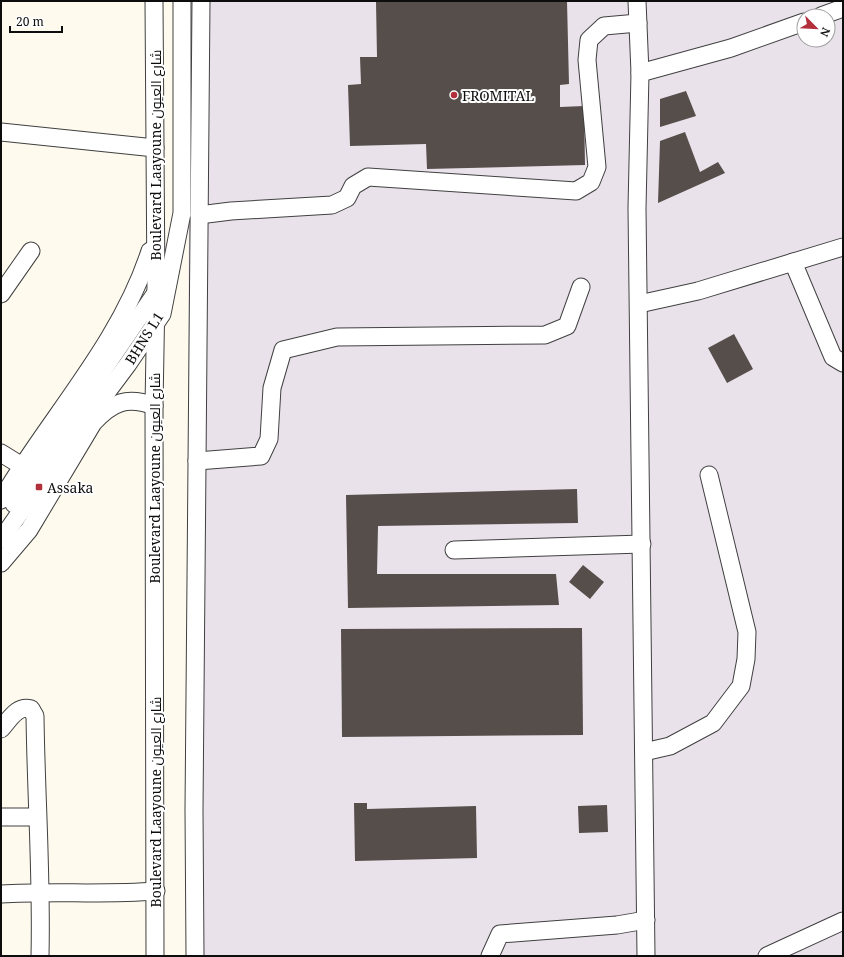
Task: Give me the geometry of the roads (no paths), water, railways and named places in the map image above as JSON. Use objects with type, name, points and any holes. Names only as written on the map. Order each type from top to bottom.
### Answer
[{"type":"street","name":"Boulevard Laayoune شارع العيون","points":[[154,1],[154,240],[156,293],[154,327],[155,956]]},
{"type":"street","name":"BHNS L1","points":[[1,525],[47,452],[156,293],[177,216],[177,1]]},
{"type":"street","name":"BHNS L1","points":[[1,540],[60,455],[162,314],[182,213],[182,1]]},
{"type":"street","points":[[195,956],[194,802],[201,1]]},
{"type":"street","points":[[637,1],[640,73],[637,208],[646,956]]},
{"type":"street","points":[[199,215],[231,211],[332,205],[348,198],[353,186],[368,177],[576,191],[591,182],[597,167],[587,60],[589,40],[604,26],[638,23]]},
{"type":"street","points":[[640,73],[730,48],[796,25]]},
{"type":"street","points":[[1,132],[155,148]]},
{"type":"street","points":[[1,500],[22,466],[118,325],[139,284],[154,240]]},
{"type":"street","points":[[639,304],[698,291],[843,247]]},
{"type":"street","points":[[1,294],[31,251]]},
{"type":"street","points":[[794,262],[833,357],[843,363]]},
{"type":"street","points":[[197,461],[261,456],[268,439],[272,388],[284,350],[337,337],[545,335],[567,326],[581,287]]},
{"type":"street","points":[[1,563],[29,530],[93,423],[100,414],[109,407],[120,402],[131,400],[143,401],[154,406]]},
{"type":"street","points":[[1,452],[22,466]]},
{"type":"street","points":[[644,752],[670,746],[713,723],[741,686],[746,659],[747,632],[709,475]]},
{"type":"street","points":[[454,550],[642,544]]},
{"type":"street","points":[[1,729],[18,709],[24,707],[31,709],[35,716],[37,817],[41,892],[40,956]]},
{"type":"street","points":[[1,817],[37,817]]},
{"type":"street","points":[[1,894],[41,892],[129,893],[156,891]]},
{"type":"street","points":[[490,956],[500,934],[617,925],[646,920]]},
{"type":"street","points":[[767,956],[843,921]]},
{"type":"place","name":"FROMITAL","points":[[454,95]]},
{"type":"place","name":"Assaka","points":[[39,487]]}]
